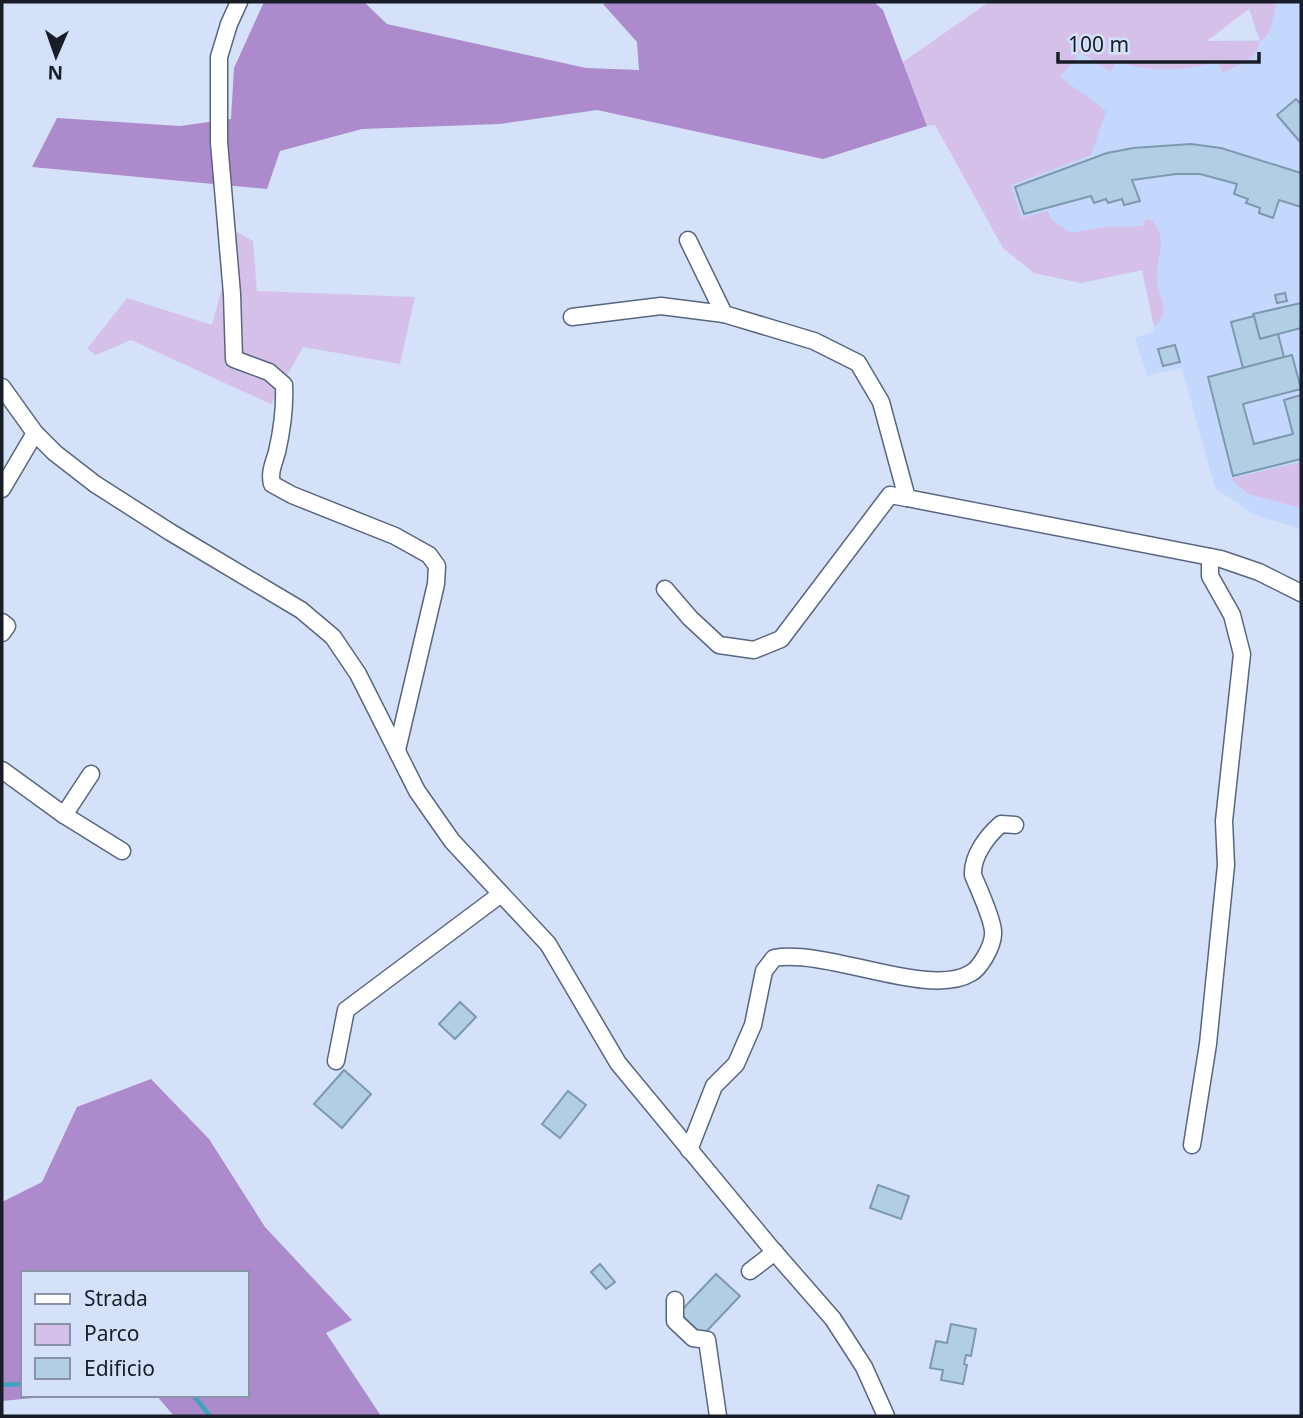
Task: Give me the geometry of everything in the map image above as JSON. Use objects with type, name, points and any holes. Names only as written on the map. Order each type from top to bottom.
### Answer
[{"type":"street","points":[[239,2],[219,57],[219,142],[232,294],[234,359],[269,372],[284,384],[285,401],[278,450],[270,476],[272,484],[292,495],[395,536],[429,555],[437,566],[436,584],[397,750]]},
{"type":"street","points":[[688,240],[724,314]]},
{"type":"street","points":[[572,317],[661,306],[724,314],[814,341],[858,363],[881,402],[907,498]]},
{"type":"street","points":[[2,387],[35,433],[55,453],[95,484],[301,610],[333,637],[358,674],[417,791],[452,841],[548,944],[618,1063],[833,1319],[864,1367],[887,1416]]},
{"type":"street","points":[[2,489],[35,433]]},
{"type":"street","points":[[665,589],[690,618],[719,645],[754,650],[782,639],[890,495],[1210,557],[1259,572],[1301,593]]},
{"type":"street","points":[[1192,1144],[1208,1044],[1226,865],[1224,821],[1242,654],[1232,615],[1210,576],[1210,557]]},
{"type":"street","points":[[2,622],[6,626],[2,633]]},
{"type":"street","points":[[2,770],[64,815],[122,850]]},
{"type":"street","points":[[64,815],[91,774]]},
{"type":"street","points":[[689,1150],[714,1086],[736,1064],[752,1025],[764,971],[774,958],[787,955],[838,962],[906,978],[931,980],[956,978],[971,973],[990,949],[993,932],[972,865],[990,834],[1002,824],[1015,825]]},
{"type":"street","points":[[336,1061],[346,1010],[501,894]]},
{"type":"street","points":[[750,1270],[775,1252]]},
{"type":"street","points":[[675,1300],[676,1321],[693,1338],[707,1340],[718,1416]]},
{"type":"shaded area","points":[[264,2],[364,2],[387,24],[586,68],[639,70],[637,42],[603,4],[874,2],[883,10],[927,126],[823,159],[597,110],[500,124],[362,129],[280,151],[267,189],[32,167],[57,118],[180,126],[231,119],[234,68]]},
{"type":"shaded area","points":[[1247,2],[1301,2],[1301,529],[1255,515],[1215,488],[1182,368],[1147,376],[1135,338],[1155,331],[1142,270],[1081,283],[1034,273],[1003,248],[1025,52],[1260,40]]},
{"type":"shaded area","points":[[151,1079],[209,1139],[265,1227],[352,1320],[326,1333],[381,1416],[174,1416],[158,1397],[248,1397],[248,1271],[21,1271],[21,1397],[44,1397],[2,1401],[2,1202],[42,1182],[77,1107]]},
{"type":"green space","points":[[989,2],[1277,2],[1268,34],[1260,41],[1255,52],[1246,61],[1223,73],[1218,62],[1192,67],[1154,69],[1116,61],[1110,72],[1081,52],[1060,77],[1106,111],[1091,155],[1011,185],[1022,218],[1048,211],[1050,218],[1070,233],[1104,227],[1144,226],[1145,219],[1152,220],[1161,242],[1157,278],[1163,307],[1161,318],[1154,326],[1142,270],[1081,283],[1034,273],[1003,248],[935,125],[927,126],[903,62]],"holes":[[[1249,9],[1260,41],[1208,40]]]},
{"type":"green space","points":[[237,232],[253,241],[257,291],[415,297],[400,364],[303,347],[271,404],[131,340],[96,355],[87,349],[127,298],[212,325]]},
{"type":"green space","points":[[1301,462],[1301,508],[1248,494],[1231,479]]},
{"type":"building","points":[[1296,99],[1301,104],[1301,143],[1277,115]]},
{"type":"building","points":[[1191,144],[1221,148],[1301,173],[1301,207],[1279,200],[1273,218],[1259,213],[1260,208],[1246,203],[1248,199],[1234,194],[1237,184],[1200,174],[1176,174],[1132,180],[1140,201],[1124,205],[1122,199],[1108,203],[1106,199],[1094,203],[1091,196],[1024,214],[1015,187],[1107,153],[1133,148]]},
{"type":"building","points":[[1285,293],[1287,301],[1277,303],[1275,295]]},
{"type":"building","points":[[1301,303],[1301,328],[1260,339],[1253,314]]},
{"type":"building","points":[[1254,316],[1260,339],[1278,334],[1284,357],[1243,368],[1231,322]]},
{"type":"building","points":[[1175,345],[1180,362],[1163,366],[1158,349]]},
{"type":"building","points":[[1292,355],[1301,389],[1243,404],[1254,444],[1293,434],[1284,400],[1301,395],[1301,459],[1233,476],[1208,377]]},
{"type":"building","points":[[460,1002],[476,1017],[455,1039],[439,1024]]},
{"type":"building","points":[[344,1070],[371,1094],[342,1128],[314,1104]]},
{"type":"building","points":[[568,1091],[586,1105],[560,1138],[542,1124]]},
{"type":"building","points":[[878,1185],[909,1196],[901,1219],[870,1208]]},
{"type":"building","points":[[600,1264],[615,1282],[606,1289],[591,1272]]},
{"type":"building","points":[[716,1274],[740,1296],[703,1335],[679,1313]]},
{"type":"building","points":[[951,1324],[976,1329],[971,1356],[966,1355],[963,1384],[941,1380],[943,1370],[930,1368],[936,1341],[947,1343]]},
{"type":"waterway","points":[[2,1385],[21,1384]]},
{"type":"waterway","points":[[195,1397],[210,1416]]}]
